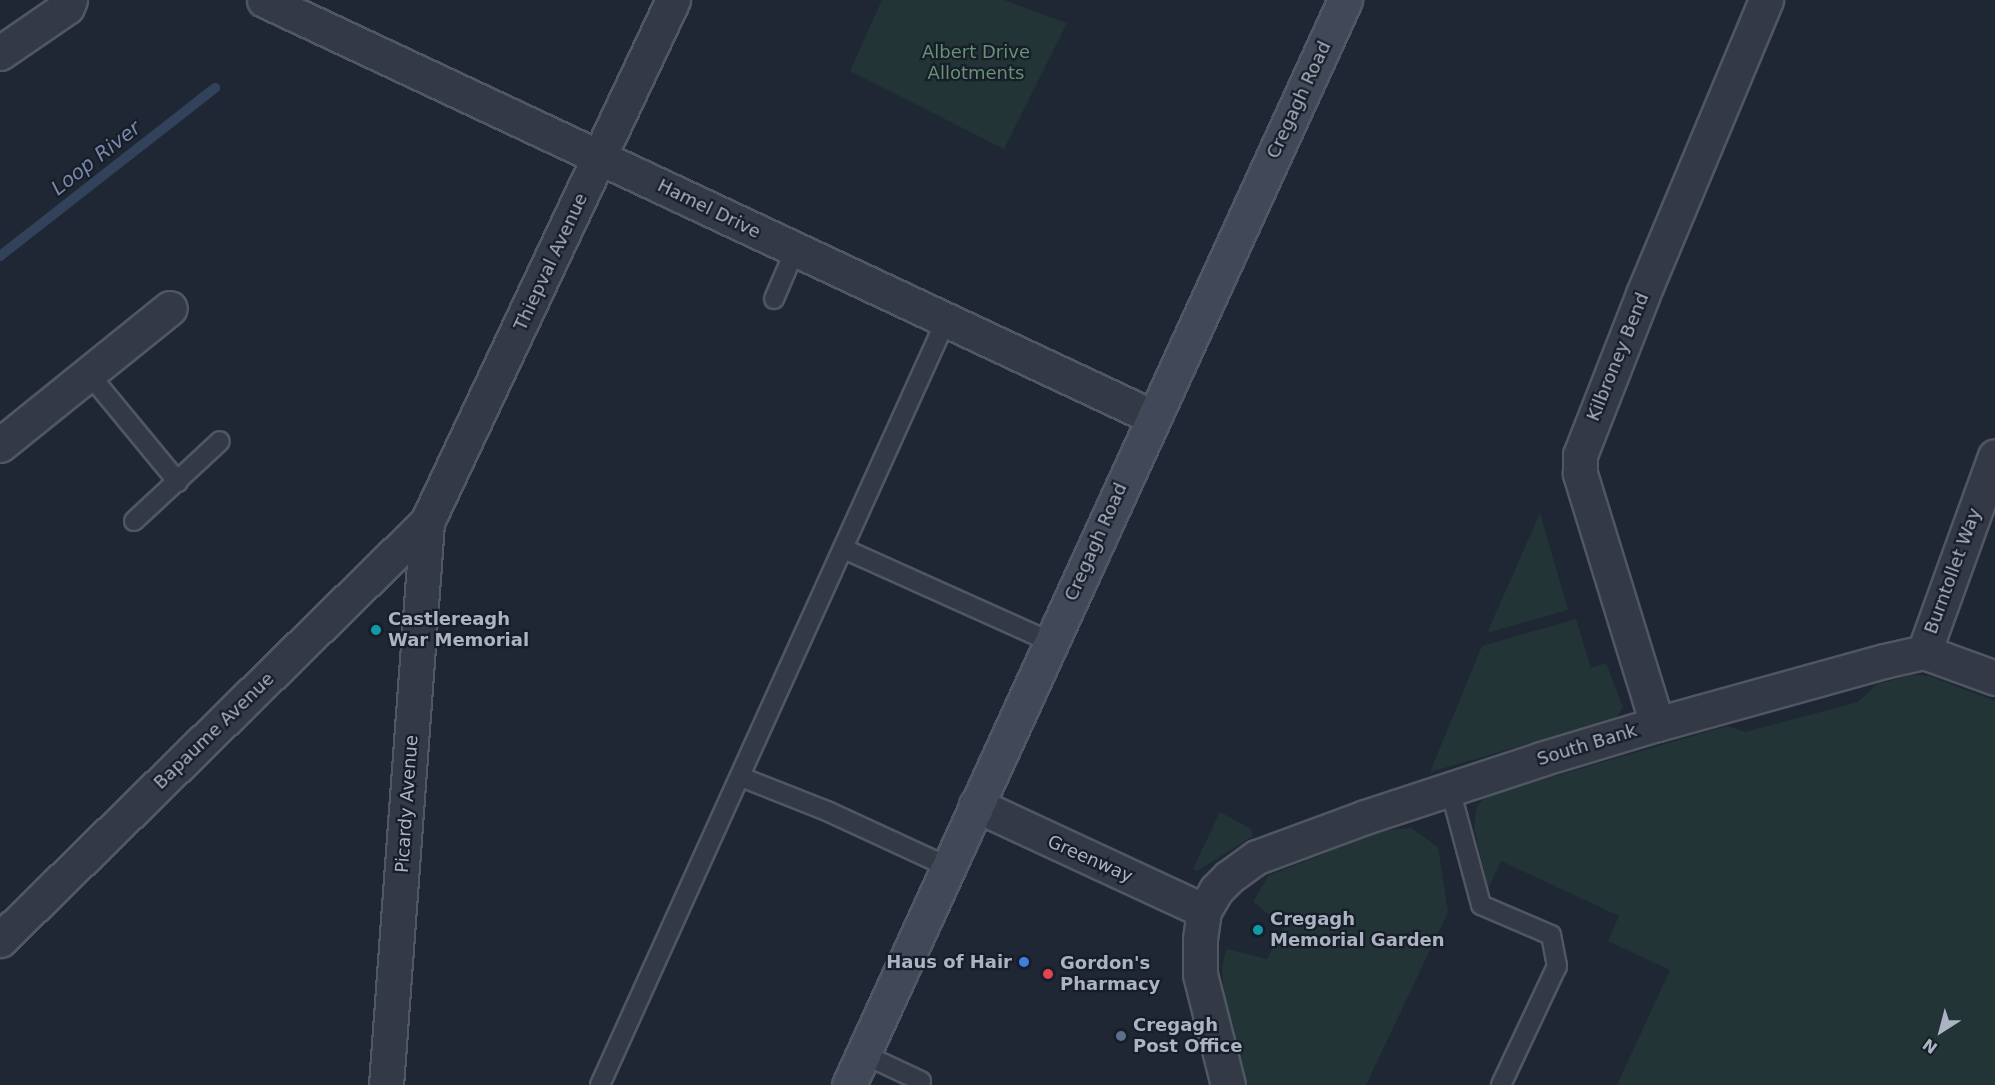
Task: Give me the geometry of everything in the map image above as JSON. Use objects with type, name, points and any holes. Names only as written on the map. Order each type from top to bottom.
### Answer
[{"type":"street","points":[[0,52],[67,7],[70,0]]},
{"type":"street","name":"Hamel Drive","points":[[264,0],[795,250],[947,318],[1153,417]]},
{"type":"street","name":"Thiepval Avenue","points":[[427,522],[673,0]]},
{"type":"street","name":"Cregagh Road","points":[[849,1085],[1345,0]]},
{"type":"street","name":"Kilbroney Bend","points":[[1657,724],[1580,473],[1580,455],[1643,294],[1766,0]]},
{"type":"street","points":[[0,446],[170,308]]},
{"type":"street","name":"Burntollet Way","points":[[1924,652],[1995,456]]},
{"type":"street","name":"Bapaume Avenue","points":[[0,940],[427,522]]},
{"type":"street","name":"Picardy Avenue","points":[[386,1085],[427,522]]},
{"type":"street","points":[[1924,652],[1995,678]]},
{"type":"street","name":"South Bank","points":[[1204,911],[1222,883],[1257,858],[1365,817],[1657,724],[1924,652]]},
{"type":"street","name":"Greenway","points":[[976,805],[1204,911]]},
{"type":"street","points":[[1204,911],[1200,939],[1200,974],[1228,1085]]},
{"type":"lane","points":[[774,299],[795,250]]},
{"type":"lane","points":[[600,1085],[947,318]]},
{"type":"lane","points":[[89,374],[178,482]]},
{"type":"lane","points":[[134,521],[220,441]]},
{"type":"lane","points":[[843,549],[1051,642]]},
{"type":"lane","points":[[741,777],[827,812],[948,867]]},
{"type":"lane","points":[[1450,789],[1481,905],[1551,935],[1557,966],[1501,1085]]},
{"type":"lane","points":[[863,1054],[921,1082]]},
{"type":"green space","name":"Albert Drive Allotments","points":[[882,0],[1004,0],[1067,23],[1004,149],[850,71]]},
{"type":"green space","points":[[1540,513],[1568,610],[1487,633]]},
{"type":"green space","points":[[1576,619],[1591,668],[1606,663],[1623,707],[1617,717],[1430,772],[1482,646]]},
{"type":"green space","points":[[1912,675],[1929,676],[1995,701],[1995,1085],[1617,1085],[1670,970],[1608,941],[1619,916],[1501,861],[1488,889],[1474,827],[1477,806],[1486,796],[1727,726],[1745,732],[1858,702],[1877,684]]},
{"type":"green space","points":[[1220,812],[1251,829],[1253,836],[1197,871],[1193,869]]},
{"type":"green space","points":[[1411,828],[1438,847],[1448,912],[1366,1085],[1240,1085],[1225,1010],[1222,968],[1226,949],[1267,959],[1284,926],[1253,902],[1268,876],[1381,831]]},
{"type":"waterway","name":"Loop River","points":[[0,256],[215,88]]},
{"type":"place","name":"Castlereagh War Memorial","points":[[376,630]]},
{"type":"place","name":"Cregagh Memorial Garden","points":[[1258,930]]},
{"type":"place","name":"Haus of Hair","points":[[1024,962]]},
{"type":"place","name":"Gordon's Pharmacy","points":[[1048,974]]},
{"type":"place","name":"Cregagh Post Office","points":[[1121,1036]]}]
